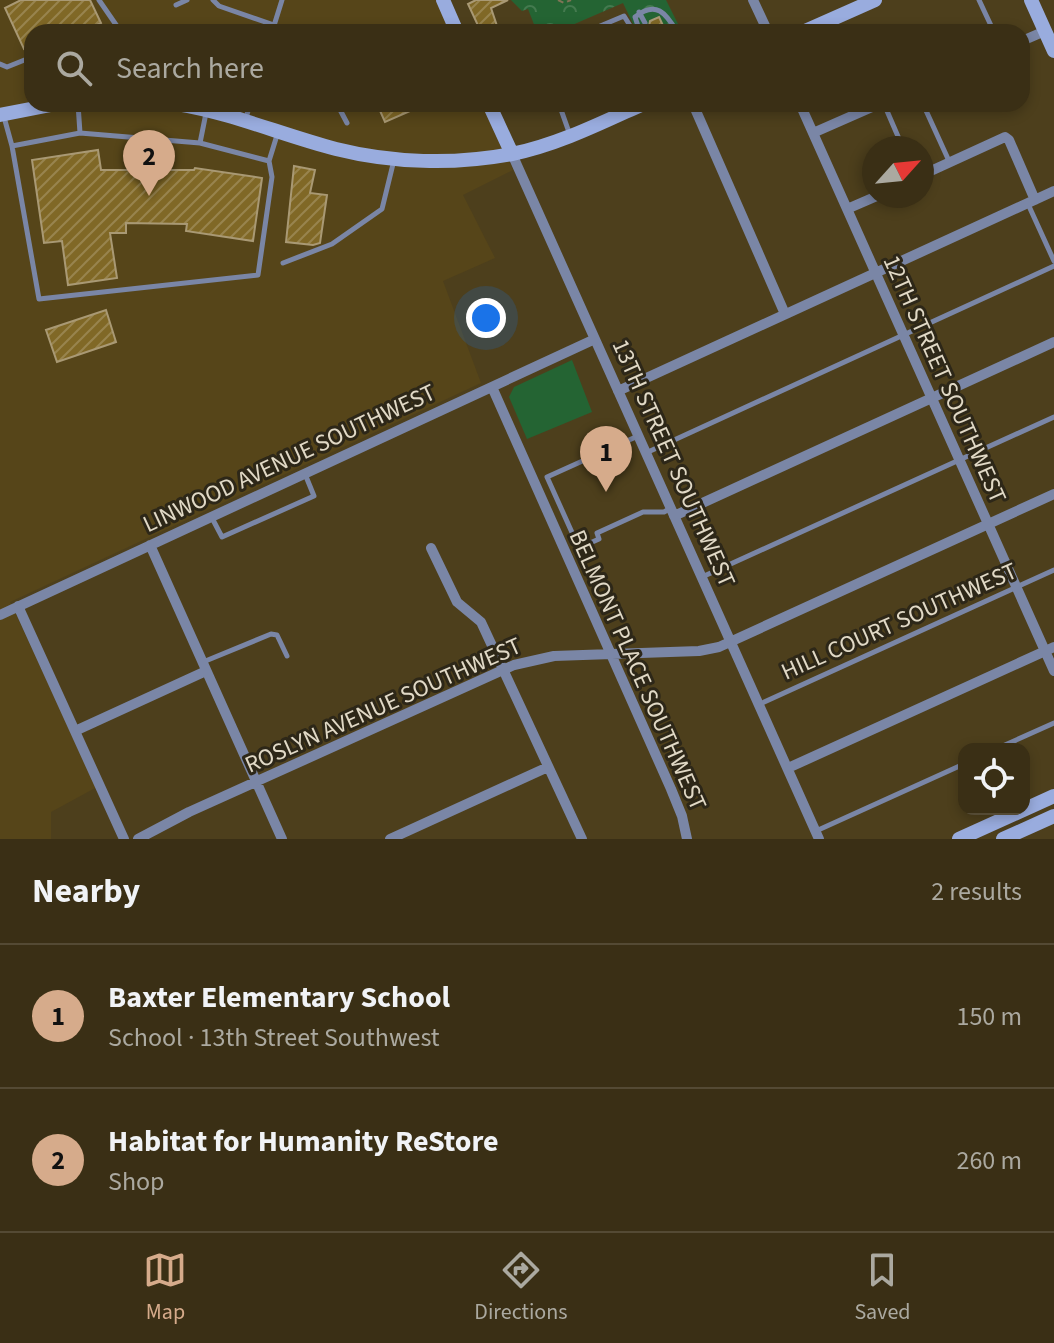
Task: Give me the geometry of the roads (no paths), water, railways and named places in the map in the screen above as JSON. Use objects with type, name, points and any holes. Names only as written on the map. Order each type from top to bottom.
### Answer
[{"type":"main road","points":[[443,0],[453,24]]},
{"type":"main road","points":[[821,24],[875,0]]},
{"type":"main road","points":[[1031,0],[1054,51]]},
{"type":"main road","points":[[2,115],[24,111]]},
{"type":"main road","points":[[215,112],[333,148],[394,159],[456,160],[512,154],[570,136],[614,112]]},
{"type":"main road","name":"13TH STREET SOUTHWEST","points":[[493,112],[512,154]]},
{"type":"main road","points":[[959,839],[1054,796]]},
{"type":"main road","points":[[1003,839],[1054,816]]},
{"type":"street","points":[[753,0],[764,24]]},
{"type":"street","points":[[1030,38],[1045,31]]},
{"type":"street","points":[[697,112],[785,314]]},
{"type":"street","name":"12TH STREET SOUTHWEST","points":[[804,112],[1016,588],[1050,649],[1054,671]]},
{"type":"street","points":[[813,133],[862,112]]},
{"type":"street","points":[[934,169],[1005,137],[1009,140],[1032,201]]},
{"type":"street","name":"13TH STREET SOUTHWEST","points":[[512,154],[818,835]]},
{"type":"street","points":[[618,391],[1054,191]]},
{"type":"street","points":[[847,209],[862,202]]},
{"type":"street","name":"LINWOOD AVENUE SOUTHWEST","points":[[0,615],[595,339]]},
{"type":"street","points":[[672,512],[1054,342]]},
{"type":"street","name":"BELMONT PLACE SOUTHWEST","points":[[492,387],[671,789],[687,839]]},
{"type":"street","name":"ROSLYN AVENUE SOUTHWEST","points":[[138,839],[158,826],[504,669],[554,656],[699,651],[730,642],[1054,494]]},
{"type":"street","points":[[150,545],[282,839]]},
{"type":"street","points":[[431,548],[457,602],[481,622],[582,839]]},
{"type":"street","points":[[18,606],[124,839]]},
{"type":"street","points":[[788,768],[1050,649]]},
{"type":"street","points":[[75,731],[204,666]]},
{"type":"street","points":[[390,839],[548,767]]},
{"type":"lane","points":[[99,0],[116,24]]},
{"type":"lane","points":[[176,5],[187,0]]},
{"type":"lane","points":[[213,0],[219,6],[271,24]]},
{"type":"lane","points":[[274,24],[282,0]]},
{"type":"lane","points":[[979,0],[990,24]]},
{"type":"lane","points":[[636,24],[635,17],[639,12],[656,6],[663,8],[672,24]]},
{"type":"lane","points":[[639,12],[645,23]]},
{"type":"lane","points":[[604,24],[624,16],[630,24]]},
{"type":"lane","points":[[0,64],[7,67],[24,60]]},
{"type":"lane","points":[[79,112],[80,133]]},
{"type":"lane","points":[[200,143],[207,112]]},
{"type":"lane","points":[[245,120],[248,112]]},
{"type":"lane","points":[[341,112],[347,123]]},
{"type":"lane","points":[[562,112],[570,136]]},
{"type":"lane","points":[[885,112],[897,136]]},
{"type":"lane","points":[[927,112],[949,162]]},
{"type":"lane","points":[[2,115],[12,146],[39,299],[258,275],[272,177],[269,161],[278,131]]},
{"type":"lane","points":[[12,146],[80,133],[200,143],[269,161]]},
{"type":"lane","points":[[283,263],[332,244],[382,209],[394,159]]},
{"type":"lane","points":[[646,453],[1054,264],[1032,201]]},
{"type":"lane","points":[[701,578],[1054,417]]},
{"type":"lane","points":[[639,436],[547,477],[579,548],[599,539],[597,533],[643,512],[672,512]]},
{"type":"lane","points":[[212,516],[222,537],[314,496],[304,473]]},
{"type":"lane","name":"HILL COURT SOUTHWEST","points":[[759,705],[1054,570]]},
{"type":"lane","points":[[204,666],[271,634],[280,641],[287,656]]},
{"type":"lane","points":[[1009,743],[1054,723]]},
{"type":"lane","points":[[818,835],[958,767]]},
{"type":"place","name":"Habitat for Humanity ReStore","points":[[149,196]]},
{"type":"place","name":"Baxter Elementary School","points":[[606,492]]}]
